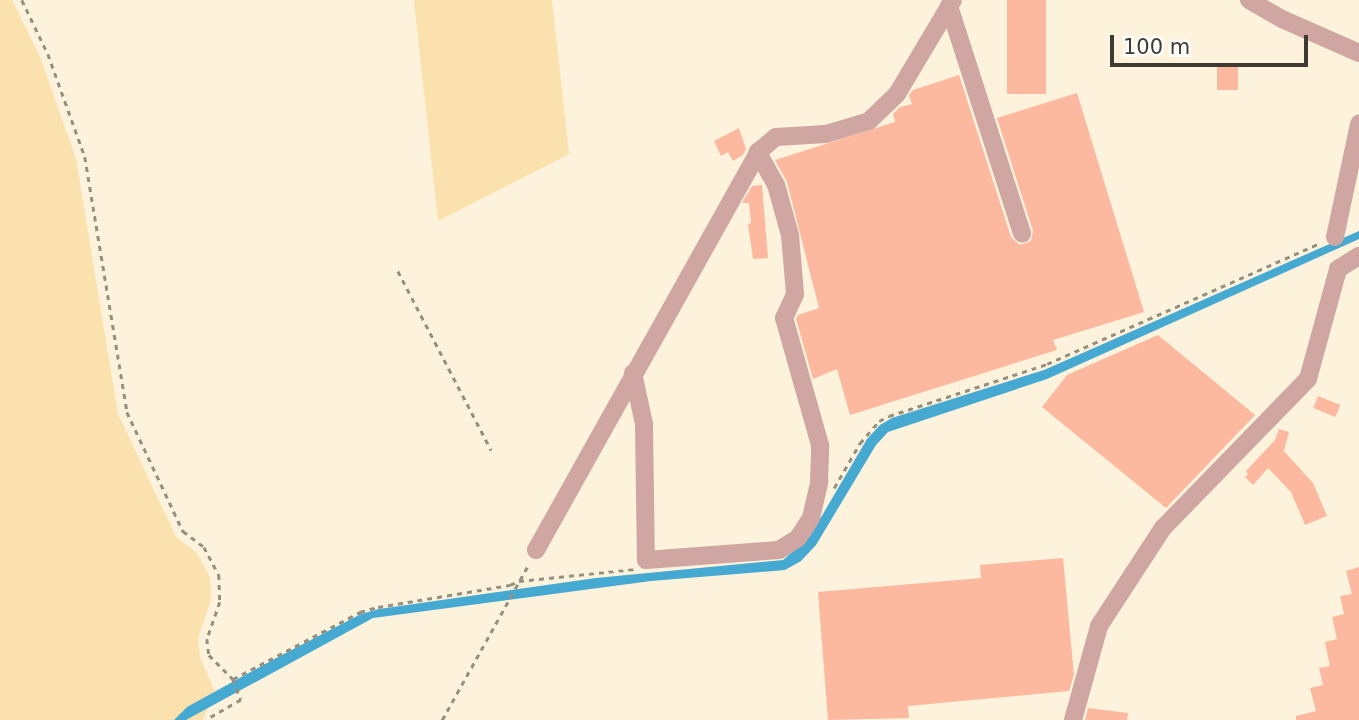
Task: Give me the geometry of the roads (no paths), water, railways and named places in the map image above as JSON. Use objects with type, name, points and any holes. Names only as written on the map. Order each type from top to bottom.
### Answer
[{"type":"street","points":[[1249,0],[1282,19],[1359,53]]},
{"type":"street","points":[[536,550],[758,152],[776,137],[826,134],[869,121],[891,102],[951,3]]},
{"type":"street","points":[[951,3],[1022,234]]},
{"type":"street","points":[[1335,237],[1359,124]]},
{"type":"street","points":[[634,373],[643,424],[646,560],[779,550],[798,538],[811,518],[819,482],[820,445],[784,318],[795,294],[790,235],[776,185],[758,152]]},
{"type":"street","points":[[1073,720],[1099,626],[1163,528],[1308,379],[1338,269],[1359,256]]},
{"type":"water","points":[[1359,231],[1359,239],[1047,379],[888,432],[876,445],[816,545],[801,561],[785,570],[651,581],[373,618],[186,720],[174,720],[187,707],[278,657],[361,614],[379,609],[596,578],[783,560],[810,536],[867,439],[880,425],[892,418],[1044,370]]}]
